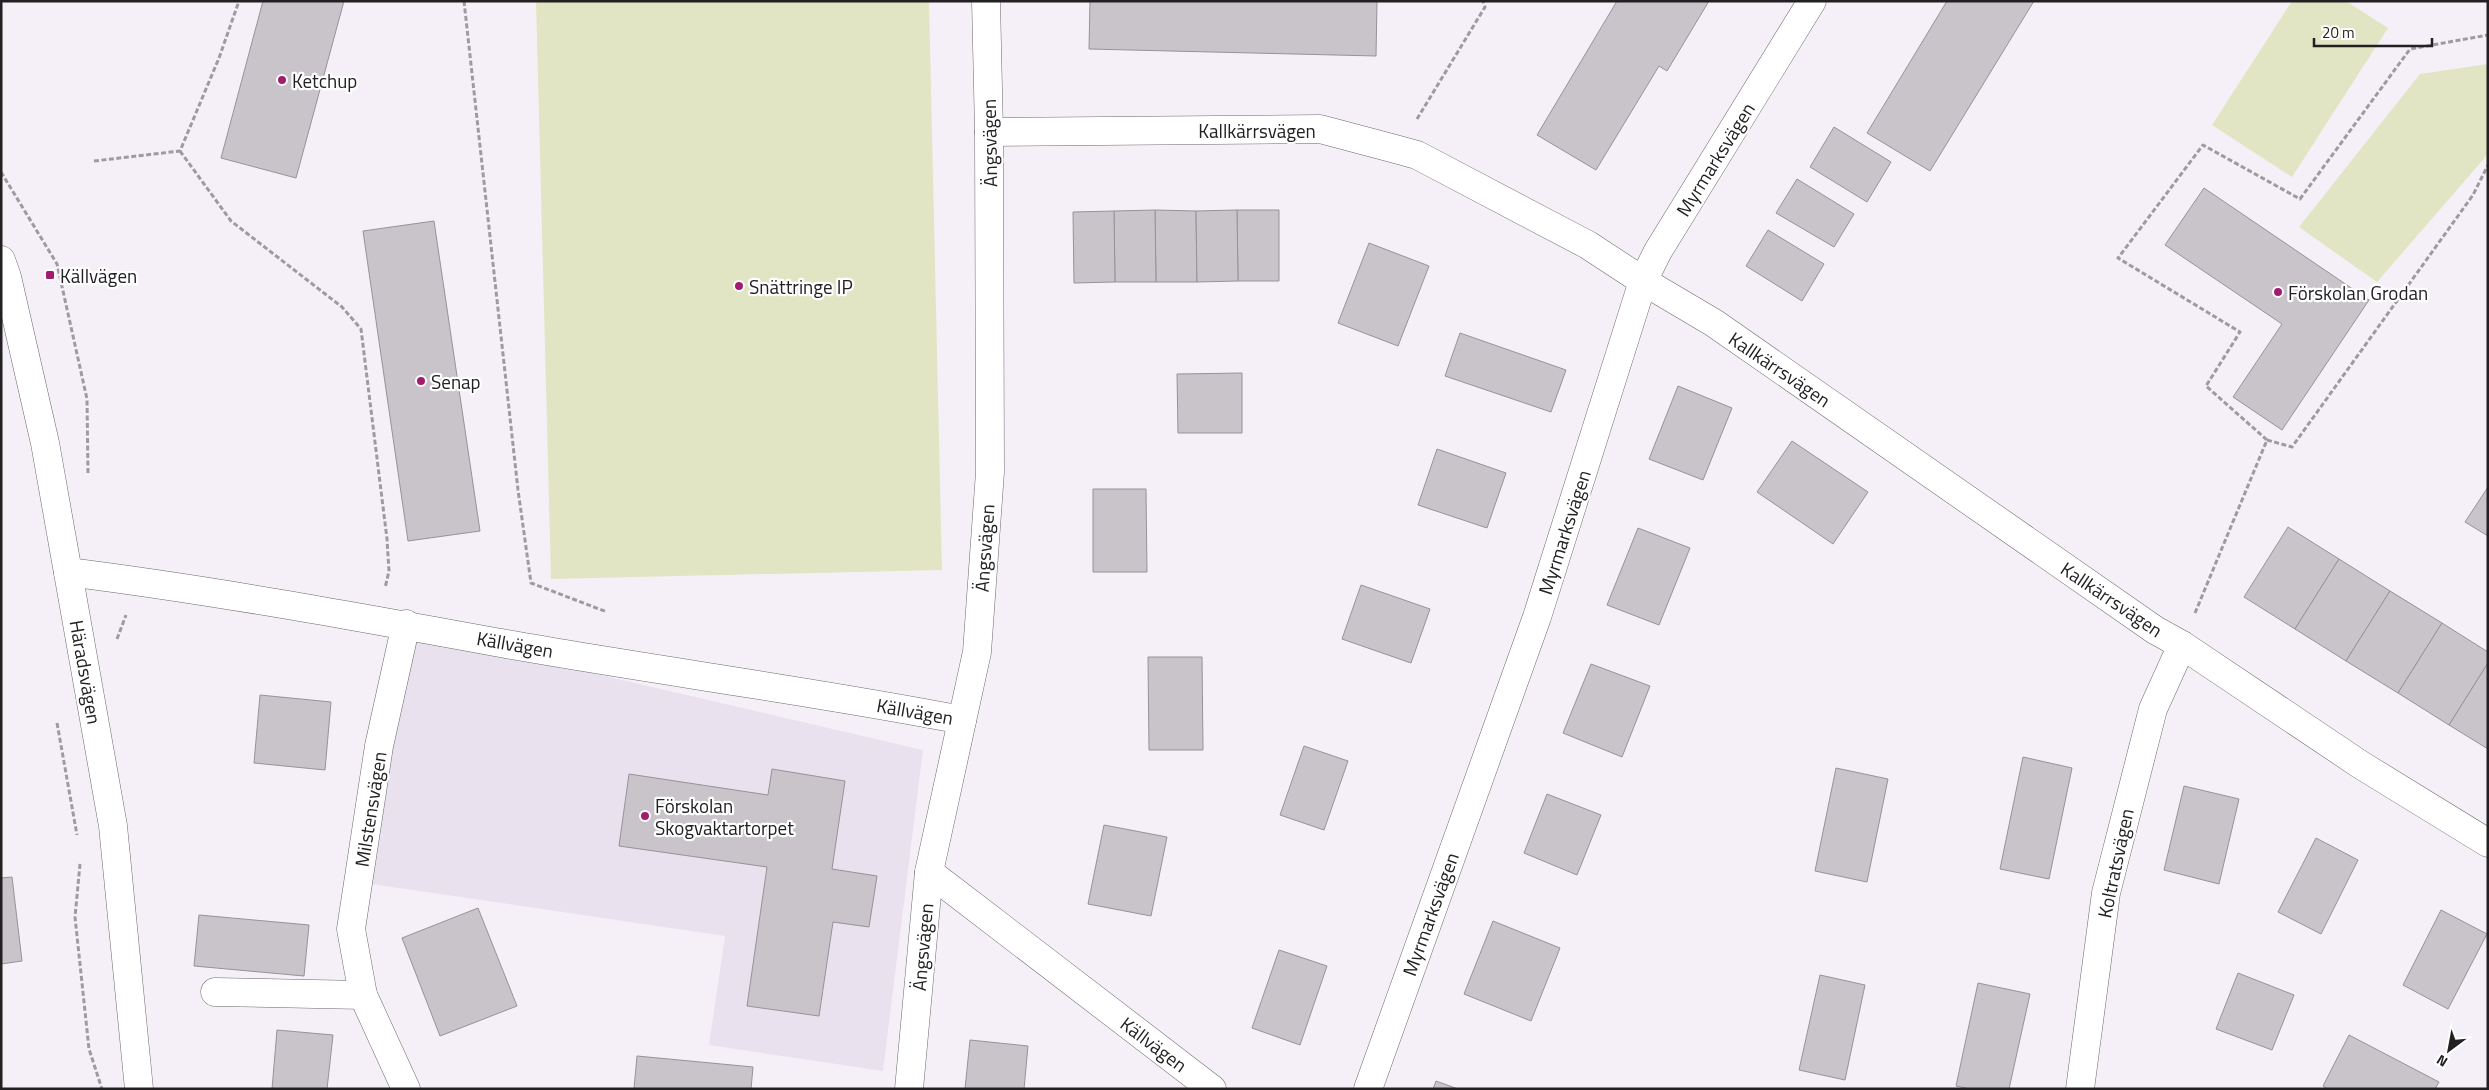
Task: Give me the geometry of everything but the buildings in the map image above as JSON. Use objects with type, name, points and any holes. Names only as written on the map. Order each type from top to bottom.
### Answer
[{"type":"street","name":"Ängsvägen","points":[[909,1089],[929,872],[977,652],[990,472],[989,132],[986,1]]},
{"type":"street","name":"Myrmarksvägen","points":[[1368,1089],[1537,616],[1643,282],[1658,252],[1812,1]]},
{"type":"street","name":"Kallkärrsvägen","points":[[989,132],[1320,129],[1417,155],[1588,245],[1643,282],[1714,323],[2155,630],[2182,645],[2361,765],[2488,843]]},
{"type":"street","name":"Häradsvägen","points":[[1,260],[7,277],[45,443],[114,826],[139,1089]]},
{"type":"street","name":"Källvägen","points":[[68,572],[378,619],[495,642],[962,720]]},
{"type":"street","name":"Milstensvägen","points":[[406,624],[379,746],[351,929],[363,995],[406,1089]]},
{"type":"street","name":"Koltratsvägen","points":[[2080,1089],[2106,893],[2152,709],[2182,645]]},
{"type":"street","name":"Källvägen","points":[[929,872],[1212,1089]]},
{"type":"street","points":[[215,992],[363,995]]},
{"type":"path","points":[[180,151],[219,58],[238,1]]},
{"type":"path","points":[[464,1],[517,480],[531,583],[607,612]]},
{"type":"path","points":[[1398,150],[1485,7],[1483,1]]},
{"type":"path","points":[[2488,35],[2410,49],[2300,199],[2203,145],[2118,258],[2240,332],[2206,386],[2267,440],[2292,447],[2473,195],[2488,165]]},
{"type":"path","points":[[94,161],[180,151]]},
{"type":"path","points":[[180,151],[231,221],[342,307],[361,328],[373,411],[389,571],[378,619]]},
{"type":"path","points":[[2182,645],[2267,440]]},
{"type":"path","points":[[56,719],[77,839]]},
{"type":"path","points":[[81,857],[75,917],[89,1049],[102,1089]]},
{"type":"shaded area","name":"Förskolan Skogvaktartorpet","points":[[402,629],[923,750],[883,1071],[709,1045],[725,936],[365,883]]},
{"type":"green space","name":"Snättringe IP","points":[[536,1],[929,1],[942,570],[551,579]]},
{"type":"green space","points":[[2292,1],[2346,1],[2388,28],[2292,177],[2212,125]]},
{"type":"green space","points":[[2488,64],[2488,154],[2377,282],[2299,227],[2420,74]]},
{"type":"place","name":"Ketchup","points":[[282,80]]},
{"type":"place","name":"Källvägen","points":[[50,275]]},
{"type":"place","name":"Snättringe IP","points":[[739,286]]},
{"type":"place","name":"Förskolan Grodan","points":[[2278,292]]},
{"type":"place","name":"Senap","points":[[421,381]]},
{"type":"place","name":"Förskolan Skogvaktartorpet","points":[[645,816]]}]
